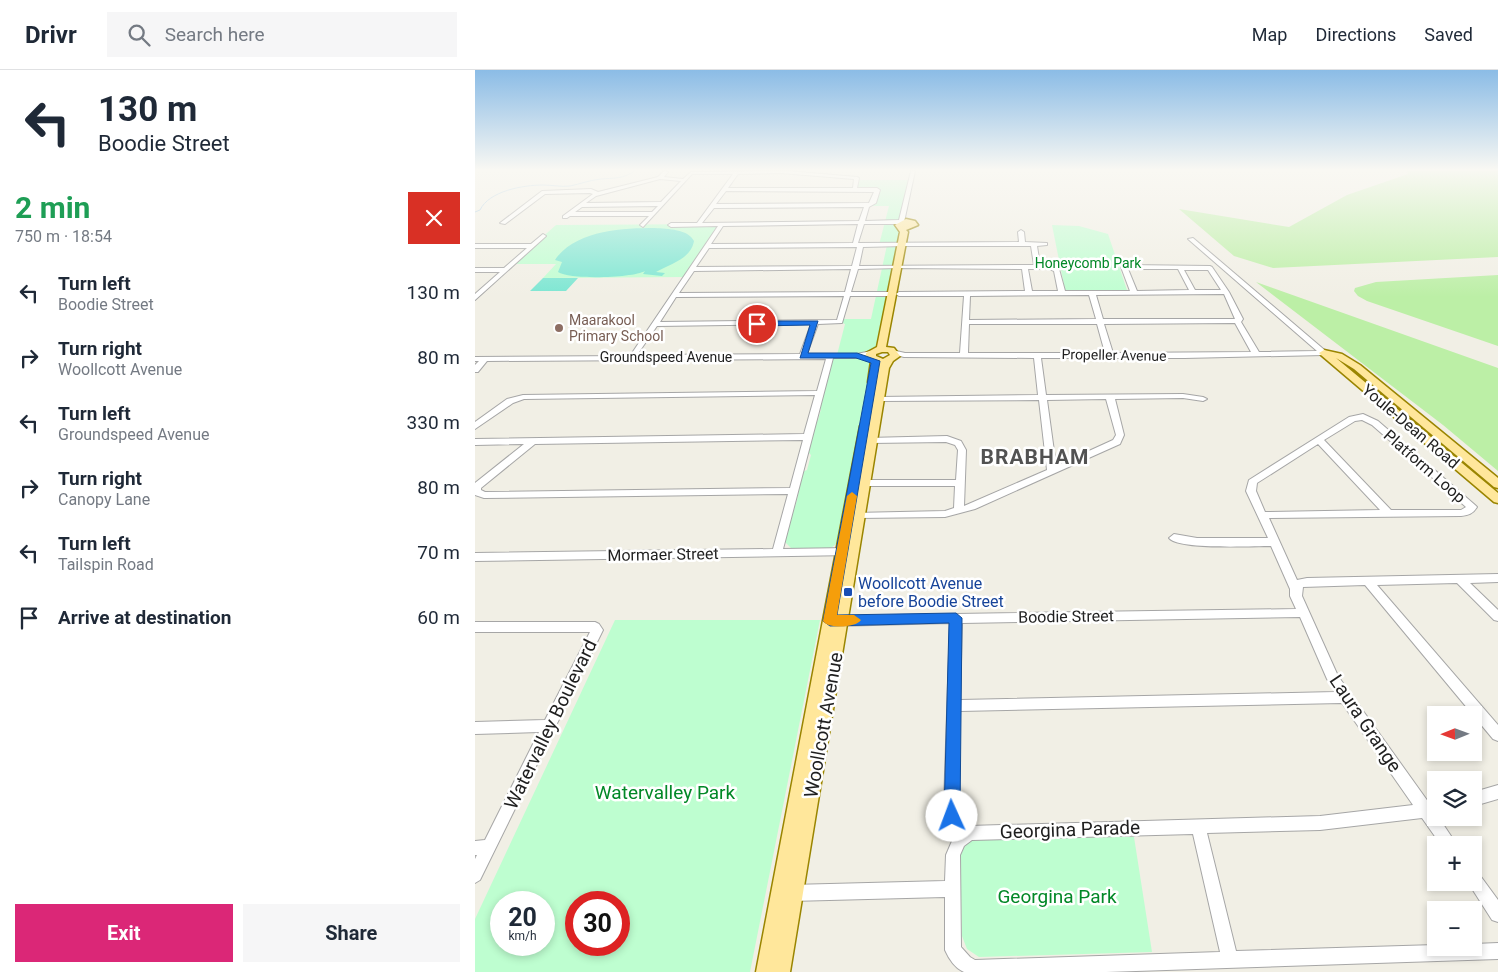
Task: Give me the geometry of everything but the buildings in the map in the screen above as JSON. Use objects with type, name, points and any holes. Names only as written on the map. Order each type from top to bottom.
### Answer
[{"type":"main road","name":"Woollcott Avenue","points":[[766,972],[787,893],[847,552],[890,343],[904,245],[904,223]]},
{"type":"main road","name":"Youle-Dean Road","points":[[1324,353],[1339,356],[1349,361],[1498,484]]},
{"type":"main road","name":"Youle-Dean Road","points":[[1324,353],[1498,499]]},
{"type":"main road","name":"Woollcott Avenue","points":[[847,552],[858,515],[886,355]]},
{"type":"main road","name":"Woollcott Avenue","points":[[780,972],[787,893]]},
{"type":"street","points":[[503,223],[516,213]]},
{"type":"street","points":[[570,213],[567,216],[653,214]]},
{"type":"street","points":[[698,225],[707,213]]},
{"type":"street","points":[[654,324],[840,322],[855,268],[861,224],[864,213]]},
{"type":"street","name":"Woollcott Avenue","points":[[904,223],[906,213]]},
{"type":"street","points":[[643,225],[653,214]]},
{"type":"street","points":[[671,225],[904,223]]},
{"type":"street","points":[[632,358],[722,224]]},
{"type":"street","points":[[1021,232],[1022,244]]},
{"type":"street","points":[[476,297],[543,236]]},
{"type":"street","name":"Youle-Dean Road","points":[[1191,239],[1324,353]]},
{"type":"street","points":[[1034,244],[1037,267]]},
{"type":"street","points":[[708,246],[1045,244]]},
{"type":"street","points":[[475,246],[532,246]]},
{"type":"street","points":[[1133,292],[1123,264],[1179,267],[1199,263],[1213,270],[1241,316],[1237,321]]},
{"type":"street","points":[[1025,267],[1029,293]]},
{"type":"street","points":[[692,269],[1051,267],[1057,270],[1062,293]]},
{"type":"street","points":[[1179,267],[1193,292]]},
{"type":"street","points":[[475,270],[506,270]]},
{"type":"street","points":[[674,295],[1227,292]]},
{"type":"street","points":[[964,355],[967,293]]},
{"type":"street","points":[[1092,293],[1109,354]]},
{"type":"street","points":[[966,322],[1237,321]]},
{"type":"street","points":[[1237,321],[1256,354]]},
{"type":"street","points":[[803,356],[815,323]]},
{"type":"street","name":"Propeller Avenue","points":[[886,355],[1109,354],[1184,356],[1324,353]]},
{"type":"street","name":"Groundspeed Avenue","points":[[475,359],[886,355]]},
{"type":"street","points":[[1037,355],[1052,471]]},
{"type":"street","points":[[777,552],[830,356]]},
{"type":"street","points":[[475,370],[485,359]]},
{"type":"street","points":[[475,426],[510,401],[523,397],[819,393]]},
{"type":"street","points":[[879,399],[1183,396],[1203,400]]},
{"type":"street","points":[[858,515],[945,514],[972,507],[1117,442],[1120,435],[1111,397]]},
{"type":"street","points":[[475,415],[486,418]]},
{"type":"street","name":"Platform Loop","points":[[1262,515],[1461,513],[1467,512],[1472,507],[1375,423],[1363,417],[1352,419],[1252,482],[1251,492],[1296,589]]},
{"type":"street","points":[[475,442],[807,437]]},
{"type":"street","points":[[871,440],[947,439],[958,443],[962,450],[959,510]]},
{"type":"street","points":[[1319,440],[1389,513]]},
{"type":"street","points":[[533,441],[476,488],[477,492],[484,495],[793,491]]},
{"type":"street","points":[[864,483],[960,483]]},
{"type":"street","points":[[1174,538],[1197,542],[1274,542]]},
{"type":"street","name":"Mormaer Street","points":[[475,557],[847,552]]},
{"type":"street","points":[[1296,589],[1299,584],[1307,582],[1498,578]]},
{"type":"street","points":[[1461,580],[1498,617]]},
{"type":"street","points":[[1368,581],[1498,735]]},
{"type":"street","name":"Laura Grange","points":[[1296,589],[1296,596],[1333,679],[1427,804]]},
{"type":"street","name":"Boodie Street","points":[[835,621],[1303,612]]},
{"type":"street","points":[[956,618],[951,804],[953,827],[959,841],[953,854],[953,950],[963,968],[1110,968],[1229,960],[1498,951]]},
{"type":"street","name":"Watervalley Boulevard","points":[[475,627],[595,626],[597,630],[549,726],[482,848],[475,875]]},
{"type":"street","points":[[954,706],[1346,697]]},
{"type":"street","points":[[475,728],[549,726]]},
{"type":"street","points":[[1482,797],[1498,792]]},
{"type":"street","name":"Georgina Parade","points":[[959,841],[969,833],[977,832],[1320,823],[1427,812]]},
{"type":"street","points":[[1198,826],[1229,960]]},
{"type":"street","points":[[787,893],[953,889]]},
{"type":"street","points":[[1482,891],[1498,914]]},
{"type":"green space","points":[[887,213],[904,213],[902,221],[904,232],[884,344],[871,353],[876,361],[871,374],[841,540],[831,548],[792,549],[784,541],[797,500],[802,472],[807,470],[811,455],[808,452],[815,422],[818,420],[821,409],[819,407],[830,356],[837,355],[845,324],[840,322],[842,319],[871,319],[887,245],[879,245]]},
{"type":"green space","points":[[1184,213],[1204,213],[1289,227],[1314,213],[1498,213],[1498,257],[1273,268],[1234,256]]},
{"type":"green space","points":[[722,224],[686,277],[543,278],[556,264],[512,264],[556,225]]},
{"type":"green space","name":"Honeycomb Park","points":[[1052,225],[1079,226],[1108,234],[1127,290],[1065,290]]},
{"type":"green space","points":[[1498,275],[1498,346],[1367,301],[1358,296],[1354,291],[1355,288],[1376,282]]},
{"type":"green space","points":[[1256,282],[1498,368],[1498,471],[1443,425]]},
{"type":"green space","name":"Watervalley Park","points":[[615,620],[820,620],[750,972],[475,972],[475,919]]},
{"type":"green space","name":"Georgina Park","points":[[1134,837],[1152,952],[979,957],[967,949],[962,936],[960,851],[970,841],[977,838]]},
{"type":"shaded area","points":[[655,228],[682,232],[694,241],[689,252],[684,257],[656,272],[665,273],[662,276],[643,274],[645,271],[628,275],[601,277],[565,275],[558,272],[562,262],[555,260],[566,248],[577,241],[602,232]]},
{"type":"shaded area","points":[[543,278],[578,278],[566,291],[530,291]]},
{"type":"slow traffic","points":[[852,496],[830,621],[854,620]]},
{"type":"place","name":"Maarakool Primary School","points":[[559,328]]},
{"type":"place","name":"Woollcott Avenue before Boodie Street","points":[[848,592]]},
{"type":"district","name":"BRABHAM","points":[[1035,457]]},
{"type":"route","points":[[757,324],[815,323],[803,356],[857,356],[871,358],[876,361],[830,621],[956,618],[952,816]]}]
